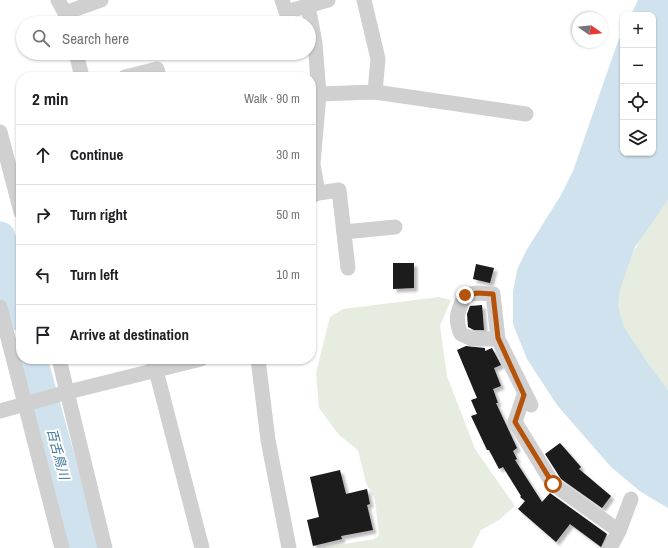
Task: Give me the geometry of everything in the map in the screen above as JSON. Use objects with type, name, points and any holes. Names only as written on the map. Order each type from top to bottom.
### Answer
[{"type":"street","points":[[64,12],[101,0]]},
{"type":"street","points":[[284,6],[308,6],[328,0]]},
{"type":"street","points":[[364,0],[378,59],[375,92]]},
{"type":"street","points":[[308,6],[310,16]]},
{"type":"street","points":[[316,56],[319,94],[316,129]]},
{"type":"street","points":[[78,60],[81,72]]},
{"type":"street","points":[[145,72],[157,69],[158,72]]},
{"type":"street","points":[[319,94],[375,92],[526,114]]},
{"type":"street","points":[[0,132],[16,193]]},
{"type":"street","points":[[316,194],[339,190],[348,268]]},
{"type":"street","points":[[344,232],[395,227]]},
{"type":"street","points":[[0,307],[16,360]]},
{"type":"street","points":[[498,338],[527,400],[515,422],[553,484],[619,530]]},
{"type":"street","points":[[17,364],[29,403],[62,548]]},
{"type":"street","points":[[60,364],[64,393],[105,548]]},
{"type":"street","points":[[259,364],[268,440],[289,548]]},
{"type":"street","points":[[0,411],[154,365],[202,548]]},
{"type":"street","points":[[610,548],[619,530],[630,499]]},
{"type":"shaded area","points":[[668,200],[668,390],[640,354],[622,325],[619,316],[618,303],[620,288],[632,255],[650,223]]},
{"type":"shaded area","points":[[439,297],[451,300],[440,326],[447,376],[475,449],[515,506],[499,520],[481,530],[472,548],[322,548],[374,539],[379,535],[375,500],[366,483],[358,450],[339,435],[319,408],[316,373],[330,317],[343,309]]},
{"type":"water","points":[[638,0],[668,0],[668,200],[635,247],[620,289],[618,307],[624,327],[668,390],[668,508],[641,492],[611,467],[557,405],[527,359],[513,324],[513,292],[517,270],[526,251],[561,195],[573,171],[620,38],[620,156],[656,156],[656,12],[632,12]]},
{"type":"building","points":[[393,263],[414,263],[414,288],[393,289]]},
{"type":"building","points":[[476,264],[494,268],[490,283],[473,279]]},
{"type":"building","points":[[482,305],[484,330],[474,330],[468,327],[467,314],[470,306]]},
{"type":"building","points":[[466,346],[485,348],[485,351],[492,348],[501,365],[494,368],[501,386],[493,389],[498,403],[496,403],[517,448],[513,451],[517,459],[515,460],[542,502],[550,493],[607,534],[601,547],[570,524],[556,542],[518,509],[525,501],[520,497],[521,496],[503,467],[499,469],[489,450],[487,450],[471,416],[477,414],[471,400],[477,398],[457,350]]},
{"type":"building","points":[[560,443],[581,467],[579,469],[611,496],[602,508],[561,479],[545,454]]},
{"type":"building","points":[[340,470],[346,494],[367,489],[370,504],[367,505],[373,530],[341,536],[342,539],[313,546],[307,520],[319,517],[310,477]]},
{"type":"waterway","name":"百舌鳥川","points":[[0,237],[16,297]]},
{"type":"waterway","name":"百舌鳥川","points":[[33,364],[84,548]]},
{"type":"route","points":[[465,295],[478,293],[493,294],[498,338],[524,395],[515,422],[553,484]]}]
